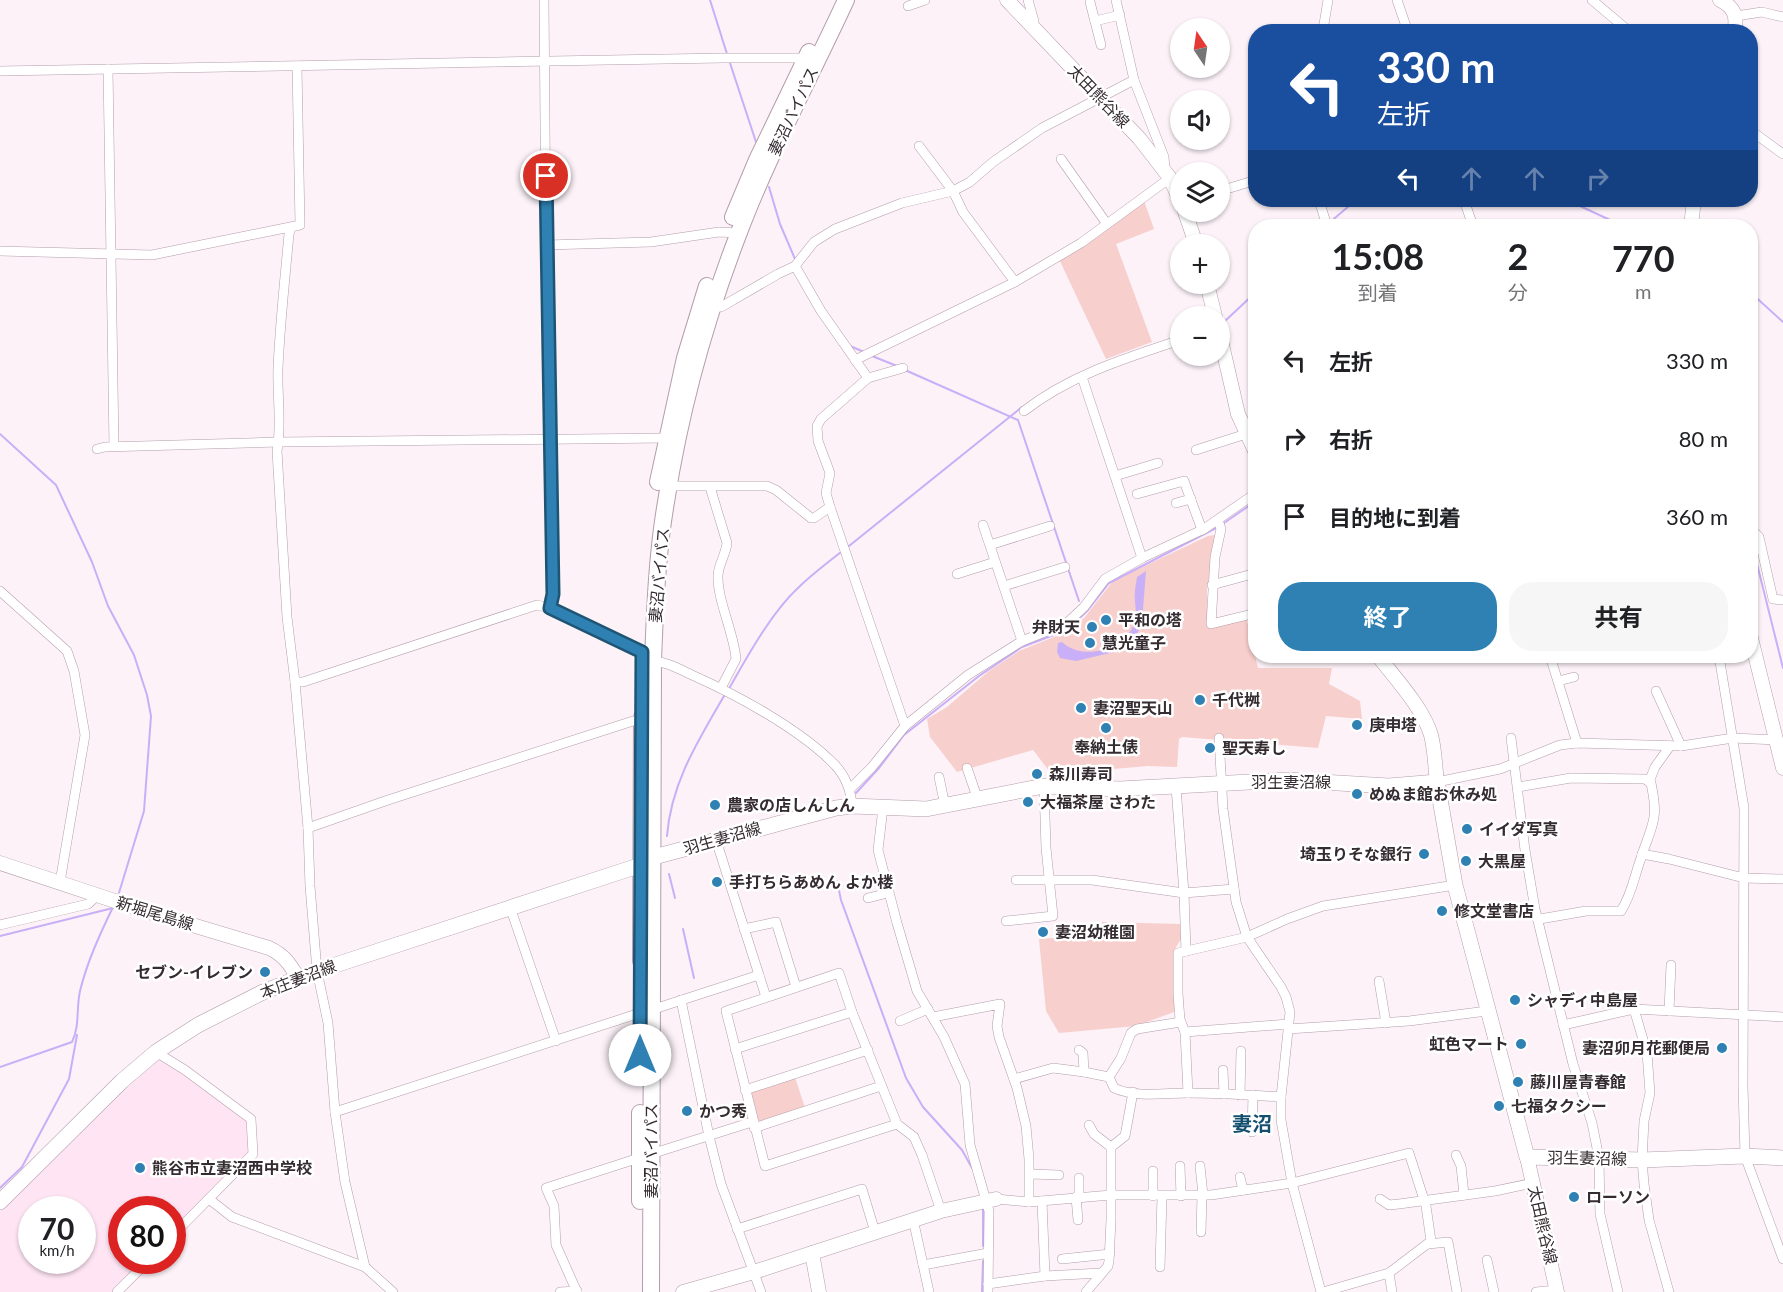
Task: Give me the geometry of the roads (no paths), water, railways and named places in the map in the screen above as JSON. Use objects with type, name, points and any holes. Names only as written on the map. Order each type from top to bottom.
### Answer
[{"type":"highway","name":"妻沼バイパス","points":[[811,61],[834,0]]},
{"type":"highway","name":"妻沼バイパス","points":[[648,861],[642,721],[669,486],[693,372],[733,232],[757,160],[846,0]]},
{"type":"highway","name":"妻沼バイパス","points":[[640,1292],[645,1156],[648,559],[656,489],[685,358],[698,313],[733,232]]},
{"type":"highway","name":"妻沼バイパス","points":[[645,1156],[651,1292]]},
{"type":"main road","name":"太田熊谷線","points":[[1006,0],[1139,138],[1170,179]]},
{"type":"main road","points":[[1719,0],[1730,6],[1736,16],[1735,24]]},
{"type":"main road","points":[[1227,366],[1234,400],[1248,438]]},
{"type":"main road","points":[[1758,662],[1780,740],[1783,768]]},
{"type":"main road","points":[[1389,663],[1428,727],[1437,782]]},
{"type":"main road","name":"羽生妻沼線","points":[[648,861],[818,811],[852,806],[926,809],[1044,786],[1120,789],[1298,780],[1397,786],[1437,782],[1455,885],[1527,1157],[1642,1160],[1745,1155],[1783,1158]]},
{"type":"main road","name":"本庄妻沼線","points":[[0,1202],[122,1081],[156,1052],[198,1024],[263,992],[317,971],[648,861]]},
{"type":"main road","name":"新堀尾島線","points":[[0,863],[269,948],[281,954],[290,963],[298,978]]},
{"type":"main road","name":"太田熊谷線","points":[[1527,1157],[1557,1291]]},
{"type":"main road","points":[[683,1292],[754,1272],[941,1211],[991,1200]]},
{"type":"main road","points":[[812,1253],[819,1292]]},
{"type":"street","points":[[544,0],[553,594],[550,608]]},
{"type":"street","points":[[908,6],[925,0]]},
{"type":"street","points":[[1028,0],[1034,21],[1033,28]]},
{"type":"street","points":[[855,360],[1015,282],[1081,243],[1168,175],[1164,157],[1134,80],[1116,0]]},
{"type":"street","points":[[1324,24],[1328,0]]},
{"type":"street","points":[[1397,0],[1405,24]]},
{"type":"street","points":[[1592,0],[1620,24]]},
{"type":"street","points":[[1090,2],[1101,45]]},
{"type":"street","points":[[1736,16],[1762,12],[1783,17]]},
{"type":"street","points":[[1095,21],[1120,15]]},
{"type":"street","points":[[0,71],[723,58],[811,61]]},
{"type":"street","points":[[0,251],[152,255],[300,225],[297,66]]},
{"type":"street","points":[[108,69],[114,447]]},
{"type":"street","points":[[712,307],[722,306],[795,266],[814,242],[835,229],[902,203],[952,191],[970,182],[993,162],[1042,128],[1134,80]]},
{"type":"street","points":[[1758,136],[1783,154]]},
{"type":"street","points":[[919,146],[952,191],[963,212],[1015,282]]},
{"type":"street","points":[[1061,159],[1107,224]]},
{"type":"street","points":[[1230,188],[1248,182]]},
{"type":"street","points":[[291,228],[279,351],[277,451],[287,617],[308,828],[317,971],[328,1023],[335,1112],[345,1182],[365,1267]]},
{"type":"street","points":[[546,245],[651,242],[733,232]]},
{"type":"street","points":[[795,266],[821,311],[868,378]]},
{"type":"street","points":[[1024,411],[1054,390],[1110,364],[1170,343]]},
{"type":"street","points":[[903,368],[868,378],[821,419],[818,426],[819,448],[829,464],[831,473],[826,493],[830,507],[905,726]]},
{"type":"street","points":[[1082,377],[1142,558]]},
{"type":"street","points":[[1196,450],[1246,434]]},
{"type":"street","points":[[97,449],[278,442],[666,438]]},
{"type":"street","points":[[1115,476],[1158,463]]},
{"type":"street","points":[[1137,494],[1184,481],[1202,530]]},
{"type":"street","points":[[669,486],[767,486],[776,490],[812,518],[830,507]]},
{"type":"street","points":[[710,487],[727,543],[727,550],[719,567],[718,581],[736,659],[721,688]]},
{"type":"street","points":[[1176,503],[1191,499]]},
{"type":"street","points":[[850,789],[873,767],[905,726],[968,675],[1022,641],[1068,623],[1084,608],[1105,579],[1142,558],[1202,530],[1220,525],[1248,500]]},
{"type":"street","points":[[983,525],[1022,641]]},
{"type":"street","points":[[1220,525],[1212,585],[1211,624],[1248,615]]},
{"type":"street","points":[[990,545],[1050,526]]},
{"type":"street","points":[[1758,534],[1773,599],[1783,600]]},
{"type":"street","points":[[957,574],[995,562]]},
{"type":"street","points":[[1004,586],[1065,567]]},
{"type":"street","points":[[1212,585],[1248,575]]},
{"type":"street","points":[[0,591],[67,651],[74,670],[85,735],[60,882]]},
{"type":"street","points":[[295,682],[303,682],[537,605],[550,608],[648,656],[721,688],[761,711],[817,749],[836,766],[850,789],[852,806]]},
{"type":"street","points":[[1552,663],[1577,742]]},
{"type":"street","points":[[1720,663],[1744,808],[1745,1155],[1783,1259]]},
{"type":"street","points":[[1558,681],[1574,677]]},
{"type":"street","points":[[1656,691],[1681,746]]},
{"type":"street","points":[[308,828],[633,721],[642,721]]},
{"type":"street","points":[[991,1200],[1042,1202],[1111,1195],[1202,1195],[1292,1183],[1409,1153],[1424,1202],[1431,1241],[1389,1274],[1322,1292],[1292,1183],[1281,1120],[1281,1097],[1290,1012],[1286,997],[1247,937],[1234,889],[1220,783],[1219,738]]},
{"type":"street","points":[[1511,738],[1536,917],[1563,1025],[1592,1123],[1599,1158],[1600,1214],[1618,1292]]},
{"type":"street","points":[[1437,782],[1479,774],[1560,745],[1577,742],[1681,746],[1733,738],[1780,740]]},
{"type":"street","points":[[1648,782],[1670,746]]},
{"type":"street","points":[[967,768],[978,800]]},
{"type":"street","points":[[939,777],[945,806]]},
{"type":"street","points":[[1518,787],[1571,778],[1645,779],[1651,783],[1653,794],[1654,815],[1632,893],[1621,911],[1586,911],[1540,919],[1536,917]]},
{"type":"street","points":[[1006,921],[1053,916],[1046,848],[1044,786]]},
{"type":"street","points":[[1176,787],[1186,951]]},
{"type":"street","points":[[883,808],[878,845],[888,893],[917,991],[964,1084],[970,1145],[991,1200],[988,1288],[1045,1276],[1101,1273]]},
{"type":"street","points":[[716,840],[766,997]]},
{"type":"street","points":[[1642,854],[1669,858],[1744,878],[1783,879]]},
{"type":"street","points":[[872,871],[883,872]]},
{"type":"street","points":[[1016,880],[1092,880],[1184,893],[1234,889]]},
{"type":"street","points":[[1188,1093],[1185,1032],[1181,1022],[1178,994],[1178,953],[1247,937],[1323,906],[1455,885]]},
{"type":"street","points":[[868,898],[888,893]]},
{"type":"street","points":[[0,925],[88,904],[98,895]]},
{"type":"street","points":[[510,907],[556,1041]]},
{"type":"street","points":[[744,929],[776,922],[796,987]]},
{"type":"street","points":[[1669,1011],[1671,965]]},
{"type":"street","points":[[897,1124],[765,1166],[726,1011],[839,973],[852,1012],[897,1124],[914,1137],[941,1211]]},
{"type":"street","points":[[335,1112],[759,975]]},
{"type":"street","points":[[1379,981],[1386,1023]]},
{"type":"street","points":[[681,1000],[708,1136],[721,1184],[761,1292]]},
{"type":"street","points":[[900,1022],[930,1013],[1000,1004],[997,1026],[999,1037],[1014,1079],[1026,1126],[1030,1174],[1029,1202]]},
{"type":"street","points":[[1563,1025],[1634,1009],[1783,1017]]},
{"type":"street","points":[[1634,1009],[1647,1053],[1650,1092],[1644,1121],[1642,1160],[1649,1220],[1669,1292]]},
{"type":"street","points":[[1185,1032],[1386,1023],[1487,1011]]},
{"type":"street","points":[[735,1049],[852,1012]]},
{"type":"street","points":[[1109,1077],[1121,1058],[1131,1033],[1137,1029],[1181,1022]]},
{"type":"street","points":[[745,1090],[868,1050]]},
{"type":"street","points":[[1079,1050],[1083,1053],[1084,1071]]},
{"type":"street","points":[[1240,1095],[1241,1051]]},
{"type":"street","points":[[156,1052],[185,1070],[251,1119],[254,1154],[186,1222]]},
{"type":"street","points":[[1014,1079],[1047,1068],[1084,1071],[1109,1077]]},
{"type":"street","points":[[1223,1071],[1224,1094]]},
{"type":"street","points":[[1109,1077],[1114,1088],[1133,1092],[1281,1097]]},
{"type":"street","points":[[560,1292],[577,1291],[556,1245],[554,1206],[546,1188],[708,1136],[753,1125],[881,1086]]},
{"type":"street","points":[[1111,1147],[1125,1136],[1133,1092]]},
{"type":"street","points":[[1252,1132],[1253,1095]]},
{"type":"street","points":[[1089,1125],[1094,1134],[1111,1147]]},
{"type":"street","points":[[1086,1292],[1108,1266],[1111,1147]]},
{"type":"street","points":[[1456,1155],[1461,1166],[1464,1195]]},
{"type":"street","points":[[1180,1166],[1182,1196]]},
{"type":"street","points":[[1200,1167],[1201,1232]]},
{"type":"street","points":[[1153,1171],[1158,1196],[1160,1267]]},
{"type":"street","points":[[1030,1174],[1059,1175]]},
{"type":"street","points":[[1240,1177],[1242,1190]]},
{"type":"street","points":[[1078,1220],[1079,1178]]},
{"type":"street","points":[[1380,1199],[1389,1205],[1424,1202],[1533,1183]]},
{"type":"street","points":[[737,1229],[862,1188],[875,1232]]},
{"type":"street","points":[[209,1198],[232,1217],[365,1267],[393,1292]]},
{"type":"street","points":[[1042,1202],[1045,1276]]},
{"type":"street","points":[[913,1220],[927,1292]]},
{"type":"street","points":[[1428,1244],[1449,1242],[1457,1292]]},
{"type":"street","points":[[923,1265],[988,1253]]},
{"type":"street","points":[[1062,1258],[1110,1254]]},
{"type":"street","points":[[1487,1260],[1494,1292]]},
{"type":"street","points":[[117,1292],[135,1274]]},
{"type":"street","points":[[1389,1274],[1392,1292]]},
{"type":"street","points":[[1536,1292],[1557,1291]]},
{"type":"waterway","points":[[710,0],[727,54]]},
{"type":"waterway","points":[[729,60],[756,142]]},
{"type":"waterway","points":[[769,187],[780,224],[795,259]]},
{"type":"waterway","points":[[1334,219],[1348,207]]},
{"type":"waterway","points":[[1582,207],[1608,219]]},
{"type":"waterway","points":[[1230,316],[1248,299]]},
{"type":"waterway","points":[[1758,299],[1783,322]]},
{"type":"waterway","points":[[850,346],[864,352]]},
{"type":"waterway","points":[[872,356],[897,366]]},
{"type":"waterway","points":[[905,370],[1018,420],[1079,601]]},
{"type":"waterway","points":[[849,546],[1022,407]]},
{"type":"waterway","points":[[0,434],[56,485],[92,562],[108,606],[134,655],[147,695],[151,716],[144,811],[118,896]]},
{"type":"waterway","points":[[1221,525],[1248,506]]},
{"type":"waterway","points":[[856,793],[904,735],[979,676],[1022,647],[1067,630],[1088,610],[1109,583],[1216,528]]},
{"type":"waterway","points":[[730,687],[761,634],[788,598],[841,552]]},
{"type":"waterway","points":[[1758,568],[1783,668]]},
{"type":"waterway","points":[[667,836],[680,780],[724,696]]},
{"type":"waterway","points":[[669,874],[675,898]]},
{"type":"waterway","points":[[837,881],[841,900],[906,1078],[923,1107],[962,1150],[972,1168]]},
{"type":"waterway","points":[[0,1067],[72,1042],[76,1030],[83,980],[94,948],[113,907]]},
{"type":"waterway","points":[[0,936],[113,908]]},
{"type":"waterway","points":[[683,929],[694,978]]},
{"type":"waterway","points":[[0,1188],[22,1167],[69,1079],[77,1035]]},
{"type":"waterway","points":[[983,1209],[983,1246]]},
{"type":"waterway","points":[[982,1292],[983,1261]]},
{"type":"place","name":"平和の塔","points":[[1106,620]]},
{"type":"place","name":"弁財天","points":[[1092,627]]},
{"type":"place","name":"慧光童子","points":[[1090,643]]},
{"type":"place","name":"千代桝","points":[[1200,700]]},
{"type":"place","name":"妻沼聖天山","points":[[1081,708]]},
{"type":"place","name":"庚申塔","points":[[1357,725]]},
{"type":"place","name":"奉納土俵","points":[[1106,728]]},
{"type":"place","name":"聖天寿し","points":[[1210,748]]},
{"type":"place","name":"森川寿司","points":[[1037,774]]},
{"type":"place","name":"めぬま館お休み処","points":[[1357,794]]},
{"type":"place","name":"大福茶屋 さわた","points":[[1028,802]]},
{"type":"place","name":"農家の店しんしん","points":[[715,805]]},
{"type":"place","name":"イイダ写真","points":[[1467,829]]},
{"type":"place","name":"埼玉りそな銀行","points":[[1424,854]]},
{"type":"place","name":"大黒屋","points":[[1466,861]]},
{"type":"place","name":"手打ちらあめん よか楼","points":[[717,882]]},
{"type":"place","name":"修文堂書店","points":[[1442,911]]},
{"type":"place","name":"妻沼幼稚園","points":[[1043,932]]},
{"type":"place","name":"セブン-イレブン","points":[[265,972]]},
{"type":"place","name":"シャディ中島屋","points":[[1515,1000]]},
{"type":"place","name":"虹色マート","points":[[1521,1044]]},
{"type":"place","name":"妻沼卯月花郵便局","points":[[1722,1048]]},
{"type":"place","name":"藤川屋青春館","points":[[1518,1082]]},
{"type":"place","name":"七福タクシー","points":[[1499,1106]]},
{"type":"place","name":"かつ秀","points":[[687,1111]]},
{"type":"place","name":"熊谷市立妻沼西中学校","points":[[140,1168]]},
{"type":"place","name":"ローソン","points":[[1574,1197]]},
{"type":"district","name":"妻沼","points":[[1252,1124]]}]
